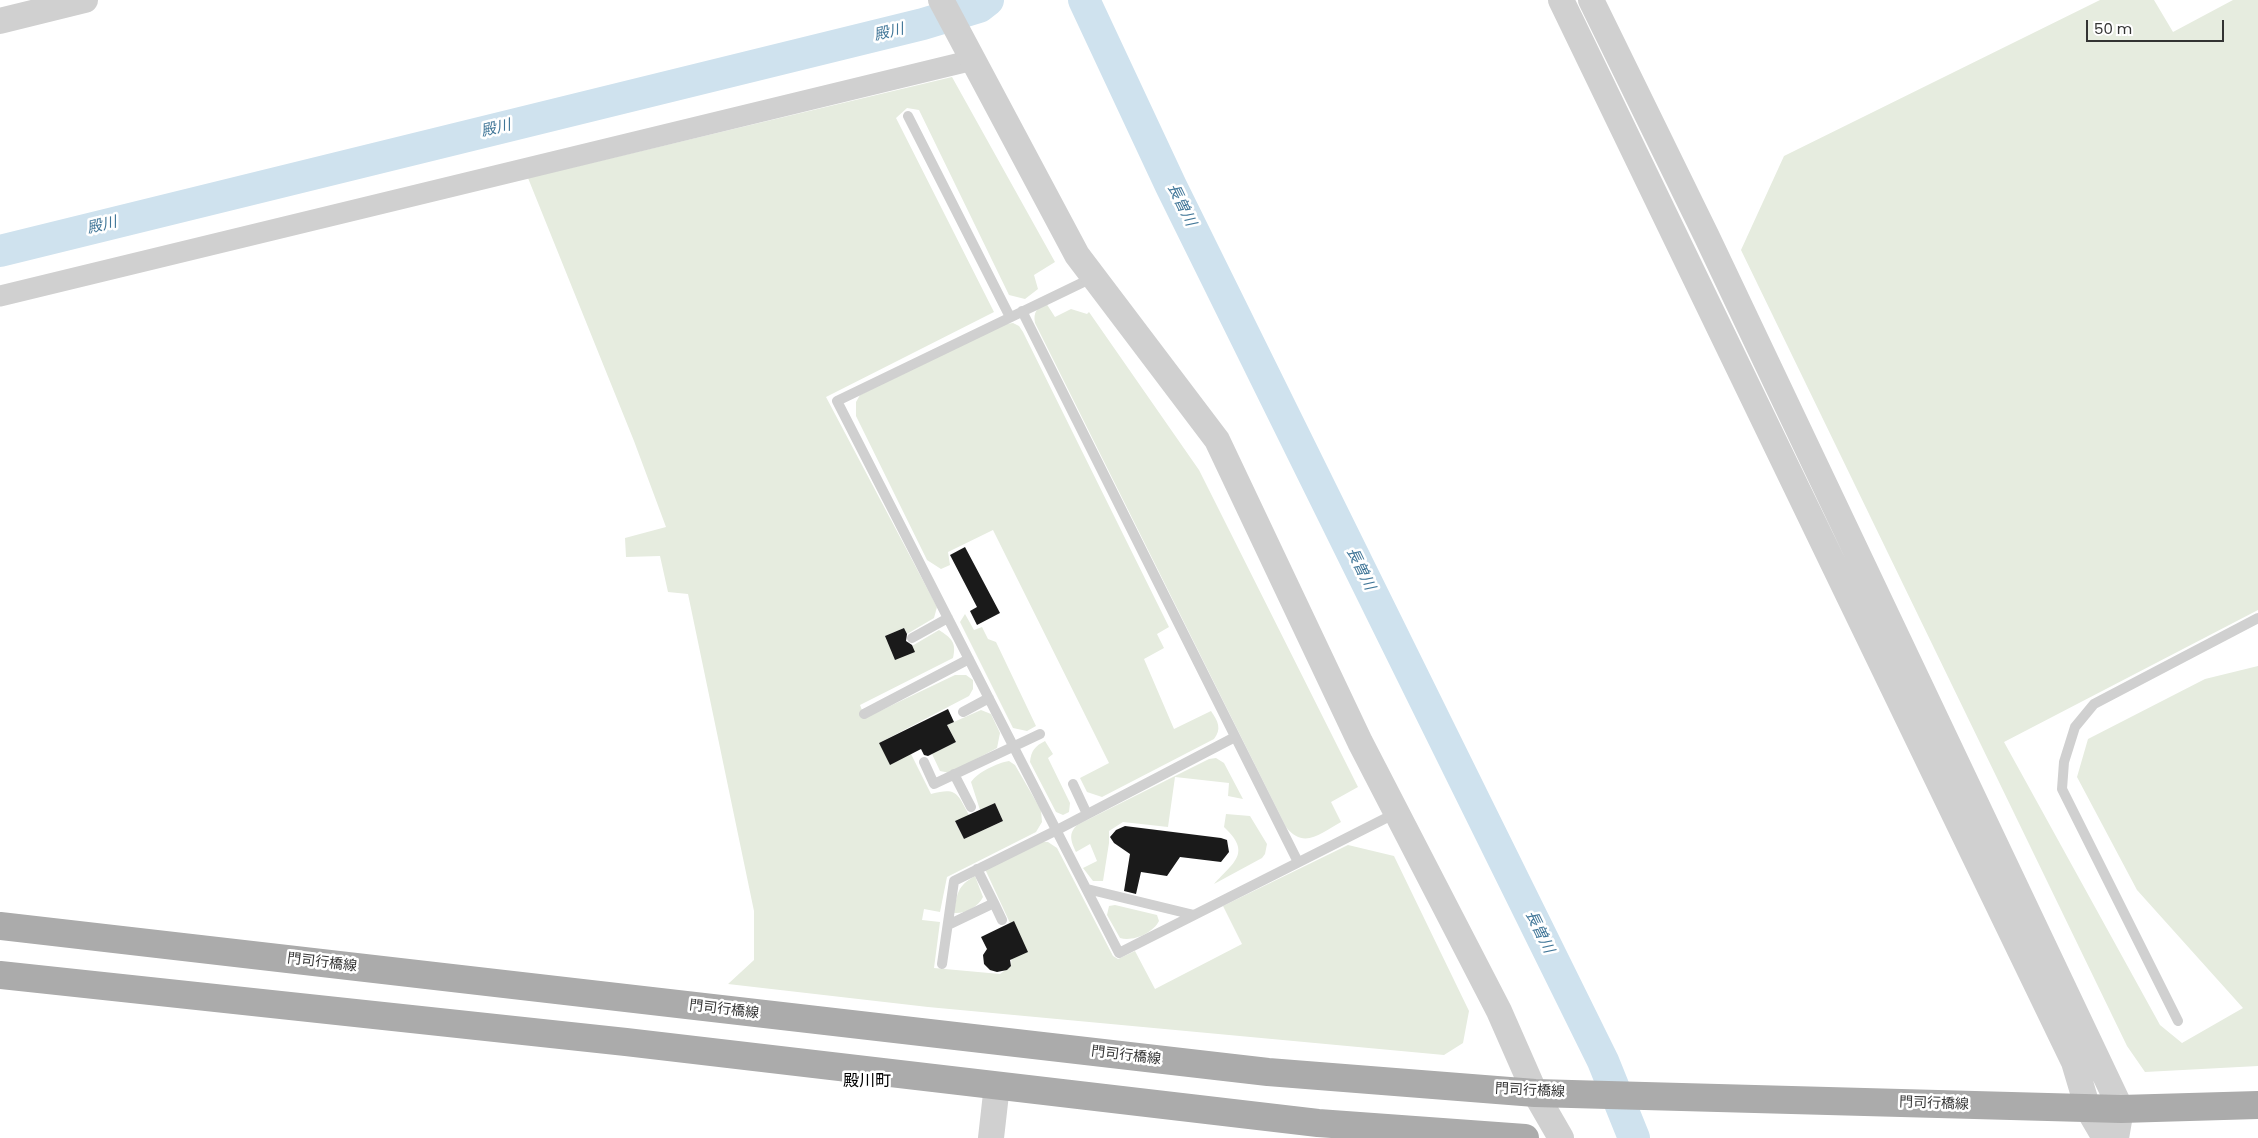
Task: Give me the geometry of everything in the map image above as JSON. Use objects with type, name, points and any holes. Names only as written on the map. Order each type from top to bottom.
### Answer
[{"type":"main road","name":"門司行橋線","points":[[0,926],[1268,1072],[1535,1093],[2088,1109],[2258,1104]]},
{"type":"main road","points":[[0,975],[626,1042],[1318,1123],[1525,1138]]},
{"type":"street","points":[[0,21],[85,0]]},
{"type":"street","points":[[941,0],[1077,255],[1217,440],[1285,586],[1397,812],[1499,1011],[1535,1093],[1561,1138]]},
{"type":"street","points":[[1560,0],[2074,1062],[2088,1109],[2105,1138]]},
{"type":"street","points":[[1591,0],[1707,237],[2121,1109],[2116,1138]]},
{"type":"street","points":[[0,296],[970,54]]},
{"type":"street","points":[[991,1138],[997,1085]]},
{"type":"lane","points":[[908,116],[1010,317]]},
{"type":"lane","points":[[1094,277],[837,401],[1119,953],[1397,812]]},
{"type":"lane","points":[[1022,311],[1298,862]]},
{"type":"lane","points":[[912,638],[948,618]]},
{"type":"lane","points":[[2178,1021],[2062,789],[2064,762],[2076,727],[2094,704],[2258,618]]},
{"type":"lane","points":[[864,714],[969,659]]},
{"type":"lane","points":[[963,712],[989,698]]},
{"type":"lane","points":[[924,762],[934,784],[1040,734]]},
{"type":"lane","points":[[942,964],[954,881],[1057,830],[1235,737]]},
{"type":"lane","points":[[954,774],[971,807]]},
{"type":"lane","points":[[1073,784],[1087,814]]},
{"type":"lane","points":[[977,870],[1002,920]]},
{"type":"lane","points":[[1087,889],[1194,915]]},
{"type":"lane","points":[[948,925],[994,903]]},
{"type":"shaded area","points":[[2100,0],[2154,0],[2173,32],[2233,0],[2258,0],[2258,610],[2004,742],[2160,1025],[2182,1043],[2243,1008],[2137,890],[2077,777],[2088,739],[2205,679],[2258,666],[2258,1066],[2145,1072],[2127,1046],[1741,250],[1784,156]]},
{"type":"shaded area","points":[[952,77],[1055,262],[1034,275],[1038,289],[1025,299],[1009,295],[919,110],[907,108],[896,118],[994,312],[826,397],[937,607],[934,618],[907,634],[904,628],[885,636],[912,646],[939,630],[950,638],[954,648],[953,658],[860,705],[865,718],[955,675],[966,675],[973,680],[973,689],[969,696],[879,743],[911,754],[931,794],[946,791],[959,797],[969,815],[955,822],[964,839],[1003,821],[995,803],[980,810],[971,782],[983,771],[999,764],[1009,761],[1015,765],[1041,810],[1042,822],[1036,832],[947,877],[940,912],[924,909],[922,920],[940,922],[934,968],[1000,974],[1011,966],[1014,921],[1010,923],[985,869],[1038,842],[1048,842],[1057,848],[1113,956],[1118,959],[1135,951],[1155,989],[1242,944],[1223,906],[1348,845],[1394,856],[1469,1011],[1463,1043],[1444,1055],[928,1007],[728,984],[754,960],[754,911],[688,594],[668,592],[660,556],[626,557],[625,538],[666,527],[634,441],[528,178]]},
{"type":"shaded area","points":[[1046,303],[1055,317],[1071,309],[1087,314],[1089,312],[1199,470],[1358,787],[1331,802],[1341,822],[1320,834],[1306,838],[1299,837],[1286,827],[1035,323],[1036,311]]},
{"type":"shaded area","points":[[1013,323],[1019,326],[1023,332],[1169,627],[1157,634],[1164,648],[1144,659],[1174,729],[1211,711],[1218,725],[1218,732],[1214,739],[1102,797],[1087,792],[1080,778],[1109,763],[993,530],[948,552],[950,565],[941,569],[927,560],[856,416],[856,402],[860,395],[1006,324]]},
{"type":"shaded area","points":[[965,614],[974,630],[982,627],[988,639],[996,642],[1036,726],[1027,731],[1013,728],[960,622]]},
{"type":"shaded area","points":[[981,710],[991,714],[1000,733],[997,748],[950,773],[940,771],[932,754],[956,742],[947,725]]},
{"type":"shaded area","points":[[1045,741],[1053,754],[1048,758],[1070,803],[1069,812],[1063,815],[1056,812],[1030,762],[1034,749]]},
{"type":"shaded area","points":[[1216,758],[1224,763],[1243,799],[1228,796],[1229,783],[1175,777],[1168,827],[1123,822],[1109,831],[1103,881],[1093,881],[1083,868],[1097,861],[1090,844],[1076,852],[1071,835],[1077,825],[1209,759]]},
{"type":"shaded area","points":[[1226,814],[1250,816],[1267,844],[1262,858],[1214,884],[1237,857],[1237,844],[1224,827]]},
{"type":"shaded area","points":[[975,876],[983,897],[971,909],[954,913],[961,887]]},
{"type":"shaded area","points":[[1115,905],[1157,915],[1159,921],[1142,936],[1131,939],[1120,938],[1107,915],[1109,906]]},
{"type":"building","points":[[965,547],[1000,613],[977,625],[970,611],[977,607],[950,555]]},
{"type":"building","points":[[904,628],[907,634],[906,641],[912,645],[915,652],[895,660],[885,636]]},
{"type":"building","points":[[948,709],[954,722],[947,725],[956,742],[928,756],[924,755],[921,749],[890,765],[879,743]]},
{"type":"building","points":[[995,803],[1003,821],[964,839],[955,821]]},
{"type":"building","points":[[1125,826],[1221,838],[1227,840],[1229,852],[1221,862],[1180,857],[1167,876],[1141,872],[1136,894],[1124,891],[1130,854],[1114,843],[1110,837],[1116,830]]},
{"type":"building","points":[[1014,921],[1028,952],[1010,960],[1011,966],[1007,970],[997,972],[990,970],[984,964],[983,955],[987,949],[981,937]]},
{"type":"waterway","name":"殿川","points":[[0,251],[923,24],[979,7],[988,0]]},
{"type":"waterway","name":"長曽川","points":[[1084,0],[1171,186],[1603,1061],[1634,1138]]},
{"type":"district","name":"殿川町","points":[[867,1082]]}]
